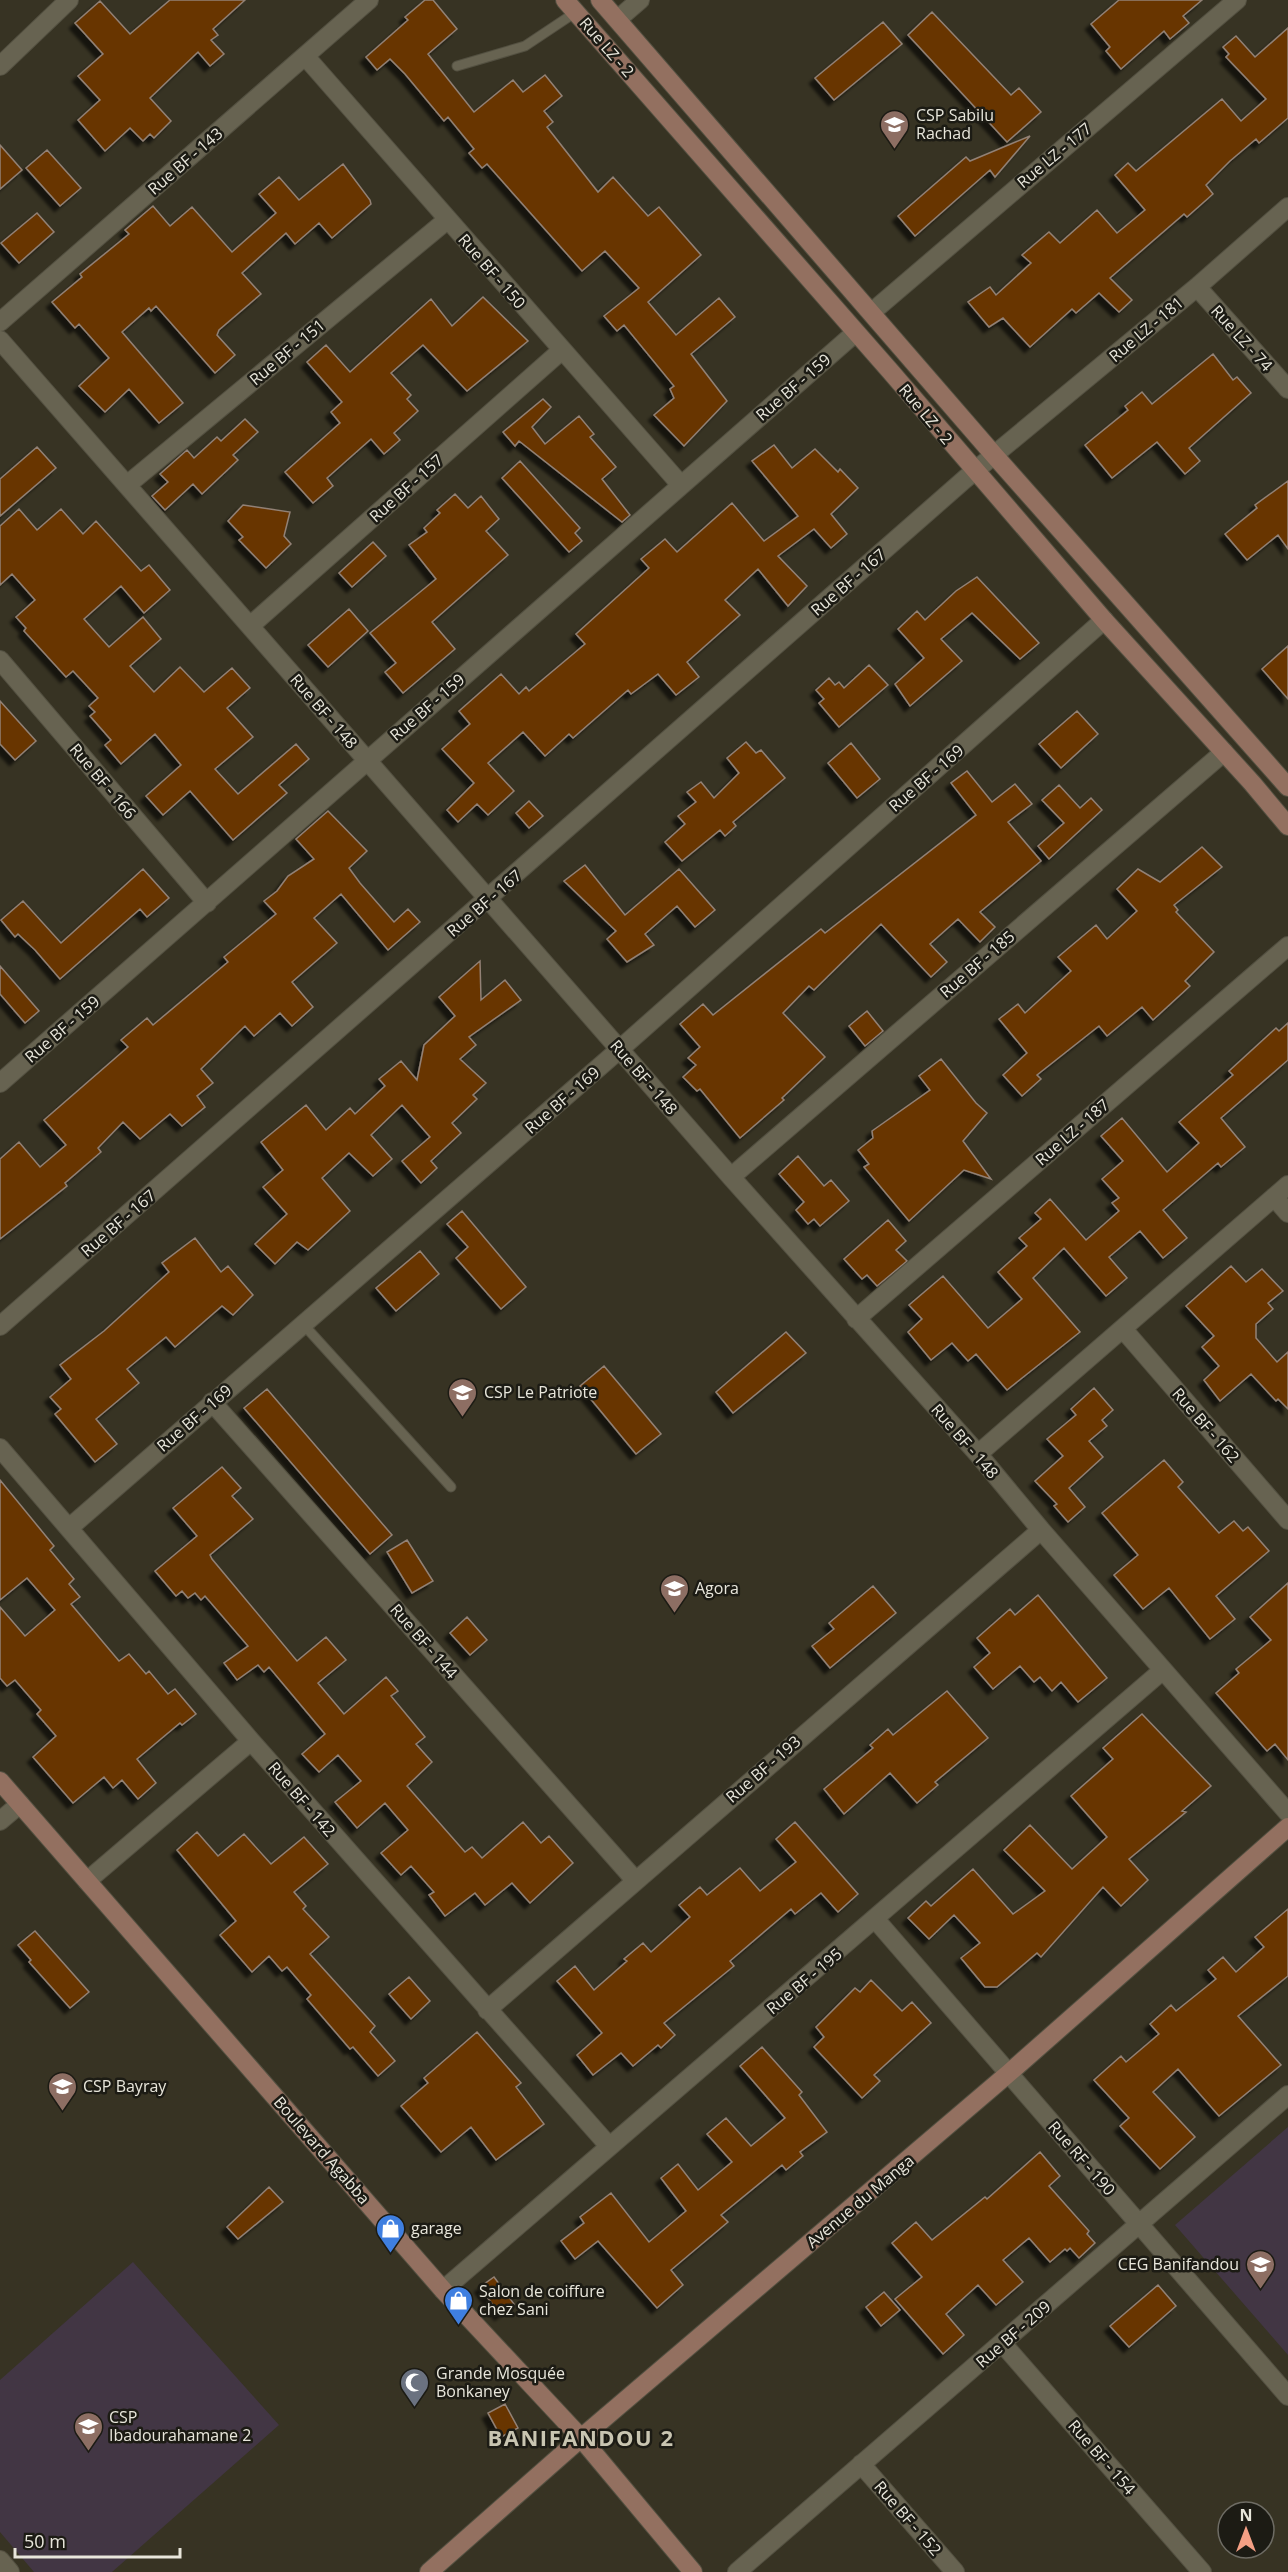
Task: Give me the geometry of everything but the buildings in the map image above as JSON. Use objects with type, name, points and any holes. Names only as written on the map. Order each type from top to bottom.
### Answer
[{"type":"main road","name":"Rue LZ - 2","points":[[600,0],[872,312],[998,452],[1288,787]]},
{"type":"main road","name":"Rue LZ - 2","points":[[571,6],[891,372],[970,475],[1224,752],[1288,826]]},
{"type":"main road","name":"Boulevard Agabba","points":[[0,1781],[443,2290],[581,2438],[693,2572]]},
{"type":"main road","name":"Avenue du Manga","points":[[429,2572],[581,2438],[1009,2073],[1288,1827]]},
{"type":"street","points":[[2,61],[69,0]]},
{"type":"street","name":"Rue BF - 143","points":[[0,322],[369,0]]},
{"type":"street","points":[[618,19],[640,0]]},
{"type":"street","name":"Rue LZ - 177","points":[[872,312],[1237,0]]},
{"type":"street","name":"Rue BF - 150","points":[[305,56],[680,484]]},
{"type":"street","name":"Rue LZ - 181","points":[[970,475],[1197,287],[1288,207]]},
{"type":"street","name":"Rue BF - 151","points":[[127,485],[447,220]]},
{"type":"street","name":"Rue LZ - 74","points":[[1197,287],[1288,389]]},
{"type":"street","name":"Rue BF - 159","points":[[0,1083],[680,484],[855,333]]},
{"type":"street","name":"Rue BF - 148","points":[[0,340],[731,1177],[978,1454],[1041,1530],[1288,1813]]},
{"type":"street","name":"Rue BF - 157","points":[[250,626],[562,350]]},
{"type":"street","name":"Rue BF - 167","points":[[0,1326],[970,475]]},
{"type":"street","name":"Rue BF - 169","points":[[69,1528],[620,1049],[1104,620]]},
{"type":"street","name":"Rue BF - 166","points":[[0,660],[207,903]]},
{"type":"street","name":"Rue BF - 185","points":[[731,1177],[1224,752]]},
{"type":"street","name":"Rue LZ - 187","points":[[856,1318],[1288,946]]},
{"type":"street","points":[[978,1454],[1281,1191],[1288,1213]]},
{"type":"street","name":"Rue BF - 162","points":[[1123,1329],[1288,1520]]},
{"type":"street","name":"Rue BF - 144","points":[[212,1402],[635,1880]]},
{"type":"street","name":"Rue BF - 142","points":[[0,1448],[251,1741],[609,2146]]},
{"type":"street","name":"Rue BF - 193","points":[[487,2010],[1041,1530]]},
{"type":"street","name":"Rue BF - 195","points":[[443,2290],[876,1920],[1163,1670]]},
{"type":"street","points":[[87,1881],[251,1741]]},
{"type":"street","points":[[0,1821],[20,1804]]},
{"type":"street","name":"Rue RF - 190","points":[[876,1920],[1288,2396]]},
{"type":"street","name":"Rue BF - 209","points":[[737,2572],[1288,2095]]},
{"type":"street","name":"Rue BF - 154","points":[[1002,2343],[1202,2572]]},
{"type":"street","name":"Rue BF - 152","points":[[861,2464],[955,2572]]},
{"type":"street","points":[[0,2560],[10,2572]]},
{"type":"lane","points":[[458,66],[525,46],[571,6]]},
{"type":"lane","points":[[303,1324],[451,1487]]},
{"type":"shaded area","name":"CEG Banifandou","points":[[1288,2127],[1288,2355],[1175,2225]]},
{"type":"shaded area","points":[[133,2262],[279,2425],[112,2572],[34,2572],[0,2532],[0,2380]]},
{"type":"place","name":"CSP Sabilu Rachad","points":[[895,150]]},
{"type":"place","name":"CSP Le Patriote","points":[[463,1418]]},
{"type":"place","name":"Agora","points":[[674,1614]]},
{"type":"place","name":"CSP Bayray","points":[[62,2112]]},
{"type":"place","name":"garage","points":[[390,2254]]},
{"type":"place","name":"CEG Banifandou","points":[[1260,2290]]},
{"type":"place","name":"Salon de coiffure chez Sani","points":[[458,2326]]},
{"type":"place","name":"Grande Mosquée Bonkaney","points":[[415,2408]]},
{"type":"place","name":"CSP Ibadourahamane 2","points":[[88,2452]]},
{"type":"district","name":"BANIFANDOU 2","points":[[581,2438]]}]
